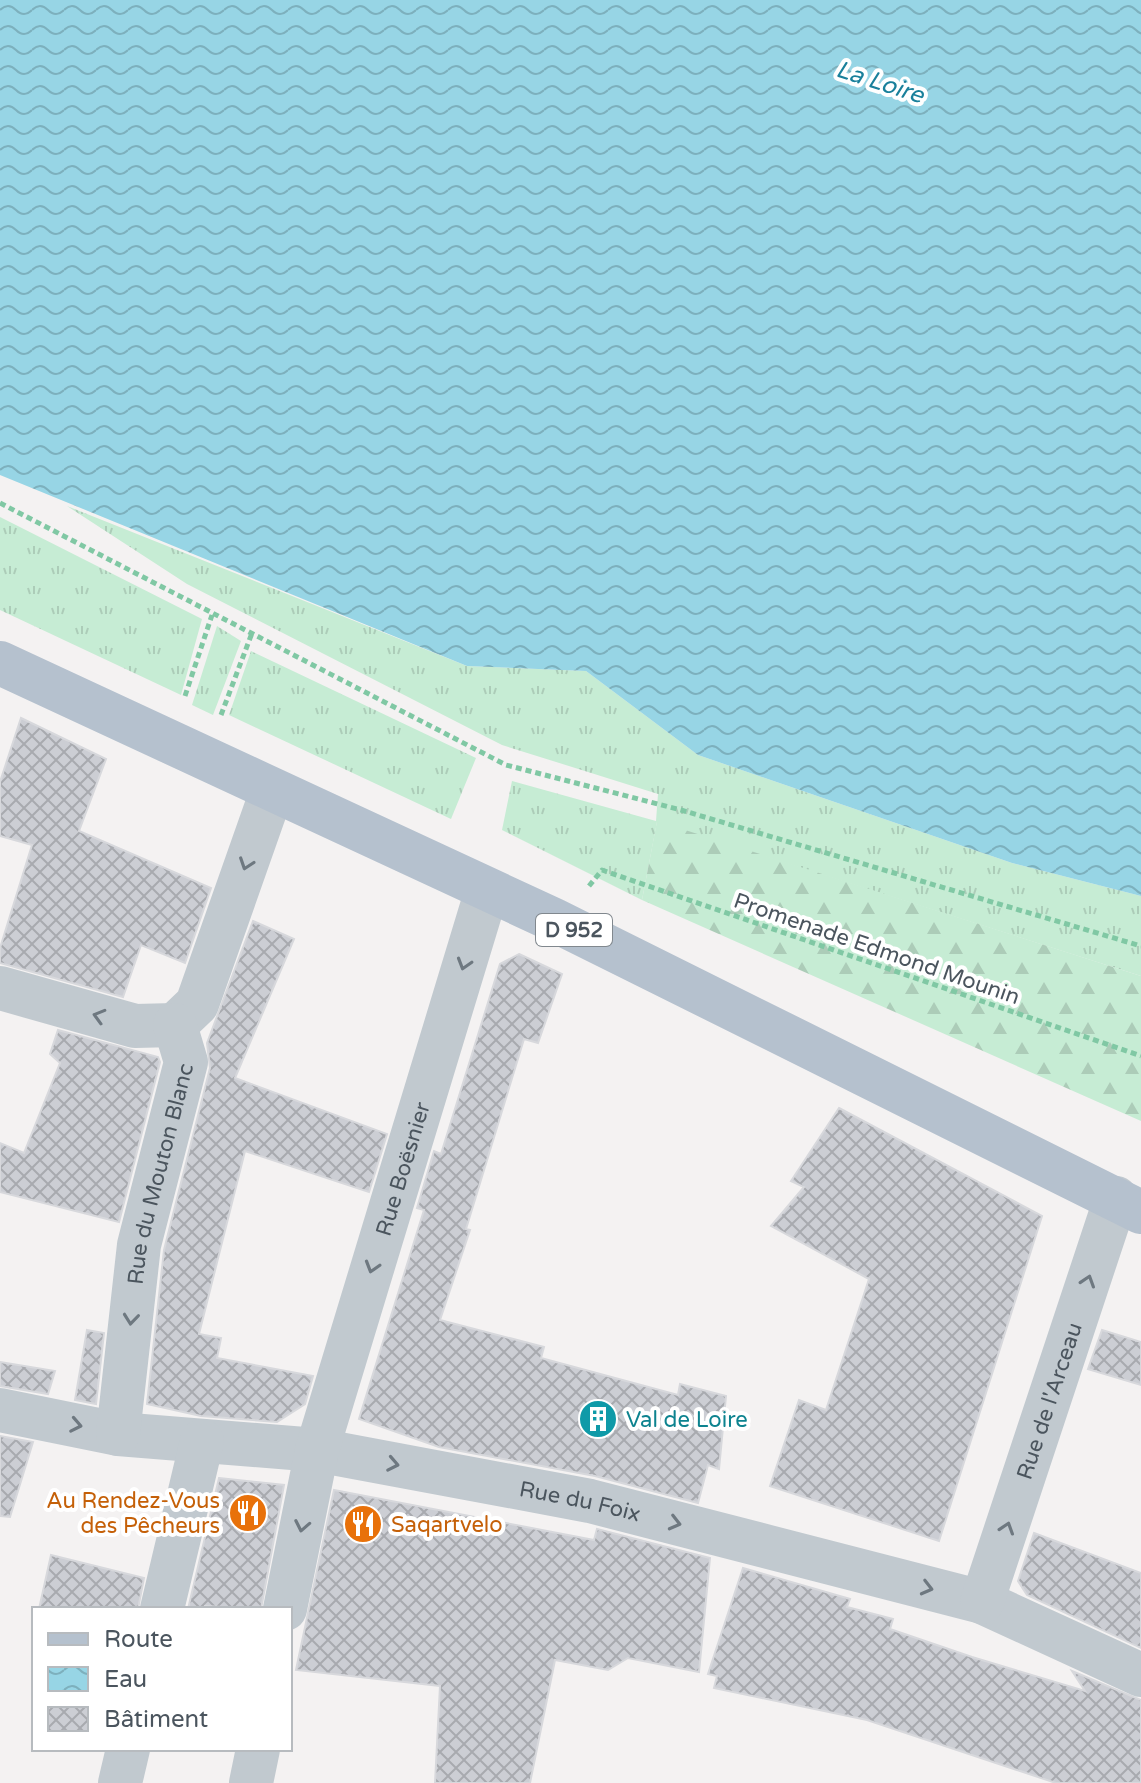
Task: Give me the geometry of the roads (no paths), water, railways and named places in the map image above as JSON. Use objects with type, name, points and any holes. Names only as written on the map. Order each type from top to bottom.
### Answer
[{"type":"main road","name":"D 952","points":[[0,663],[487,890],[1128,1205]]},
{"type":"street","points":[[0,988],[135,1026],[175,1025],[197,1004],[272,791]]},
{"type":"street","name":"Rue Boësnier","points":[[285,1607],[317,1450],[487,890]]},
{"type":"street","name":"Rue du Mouton Blanc","points":[[118,1434],[139,1245],[186,1062],[175,1025]]},
{"type":"street","name":"Rue de l'Arceau","points":[[982,1602],[1128,1205]]},
{"type":"street","name":"Rue du Foix","points":[[0,1410],[118,1434],[317,1450],[590,1501],[982,1602],[1141,1675]]},
{"type":"street","points":[[162,1607],[202,1441]]},
{"type":"street","points":[[120,1783],[128,1751]]},
{"type":"street","points":[[251,1783],[258,1751]]},
{"type":"water","name":"La Loire","points":[[0,0],[1141,0],[1141,896],[1012,863],[698,755],[586,671],[467,666],[0,475]]},
{"type":"place","name":"Val de Loire","points":[[598,1419]]},
{"type":"place","name":"Au Rendez-Vous des Pêcheurs","points":[[248,1513]]},
{"type":"place","name":"Saqartvelo","points":[[363,1524]]}]
